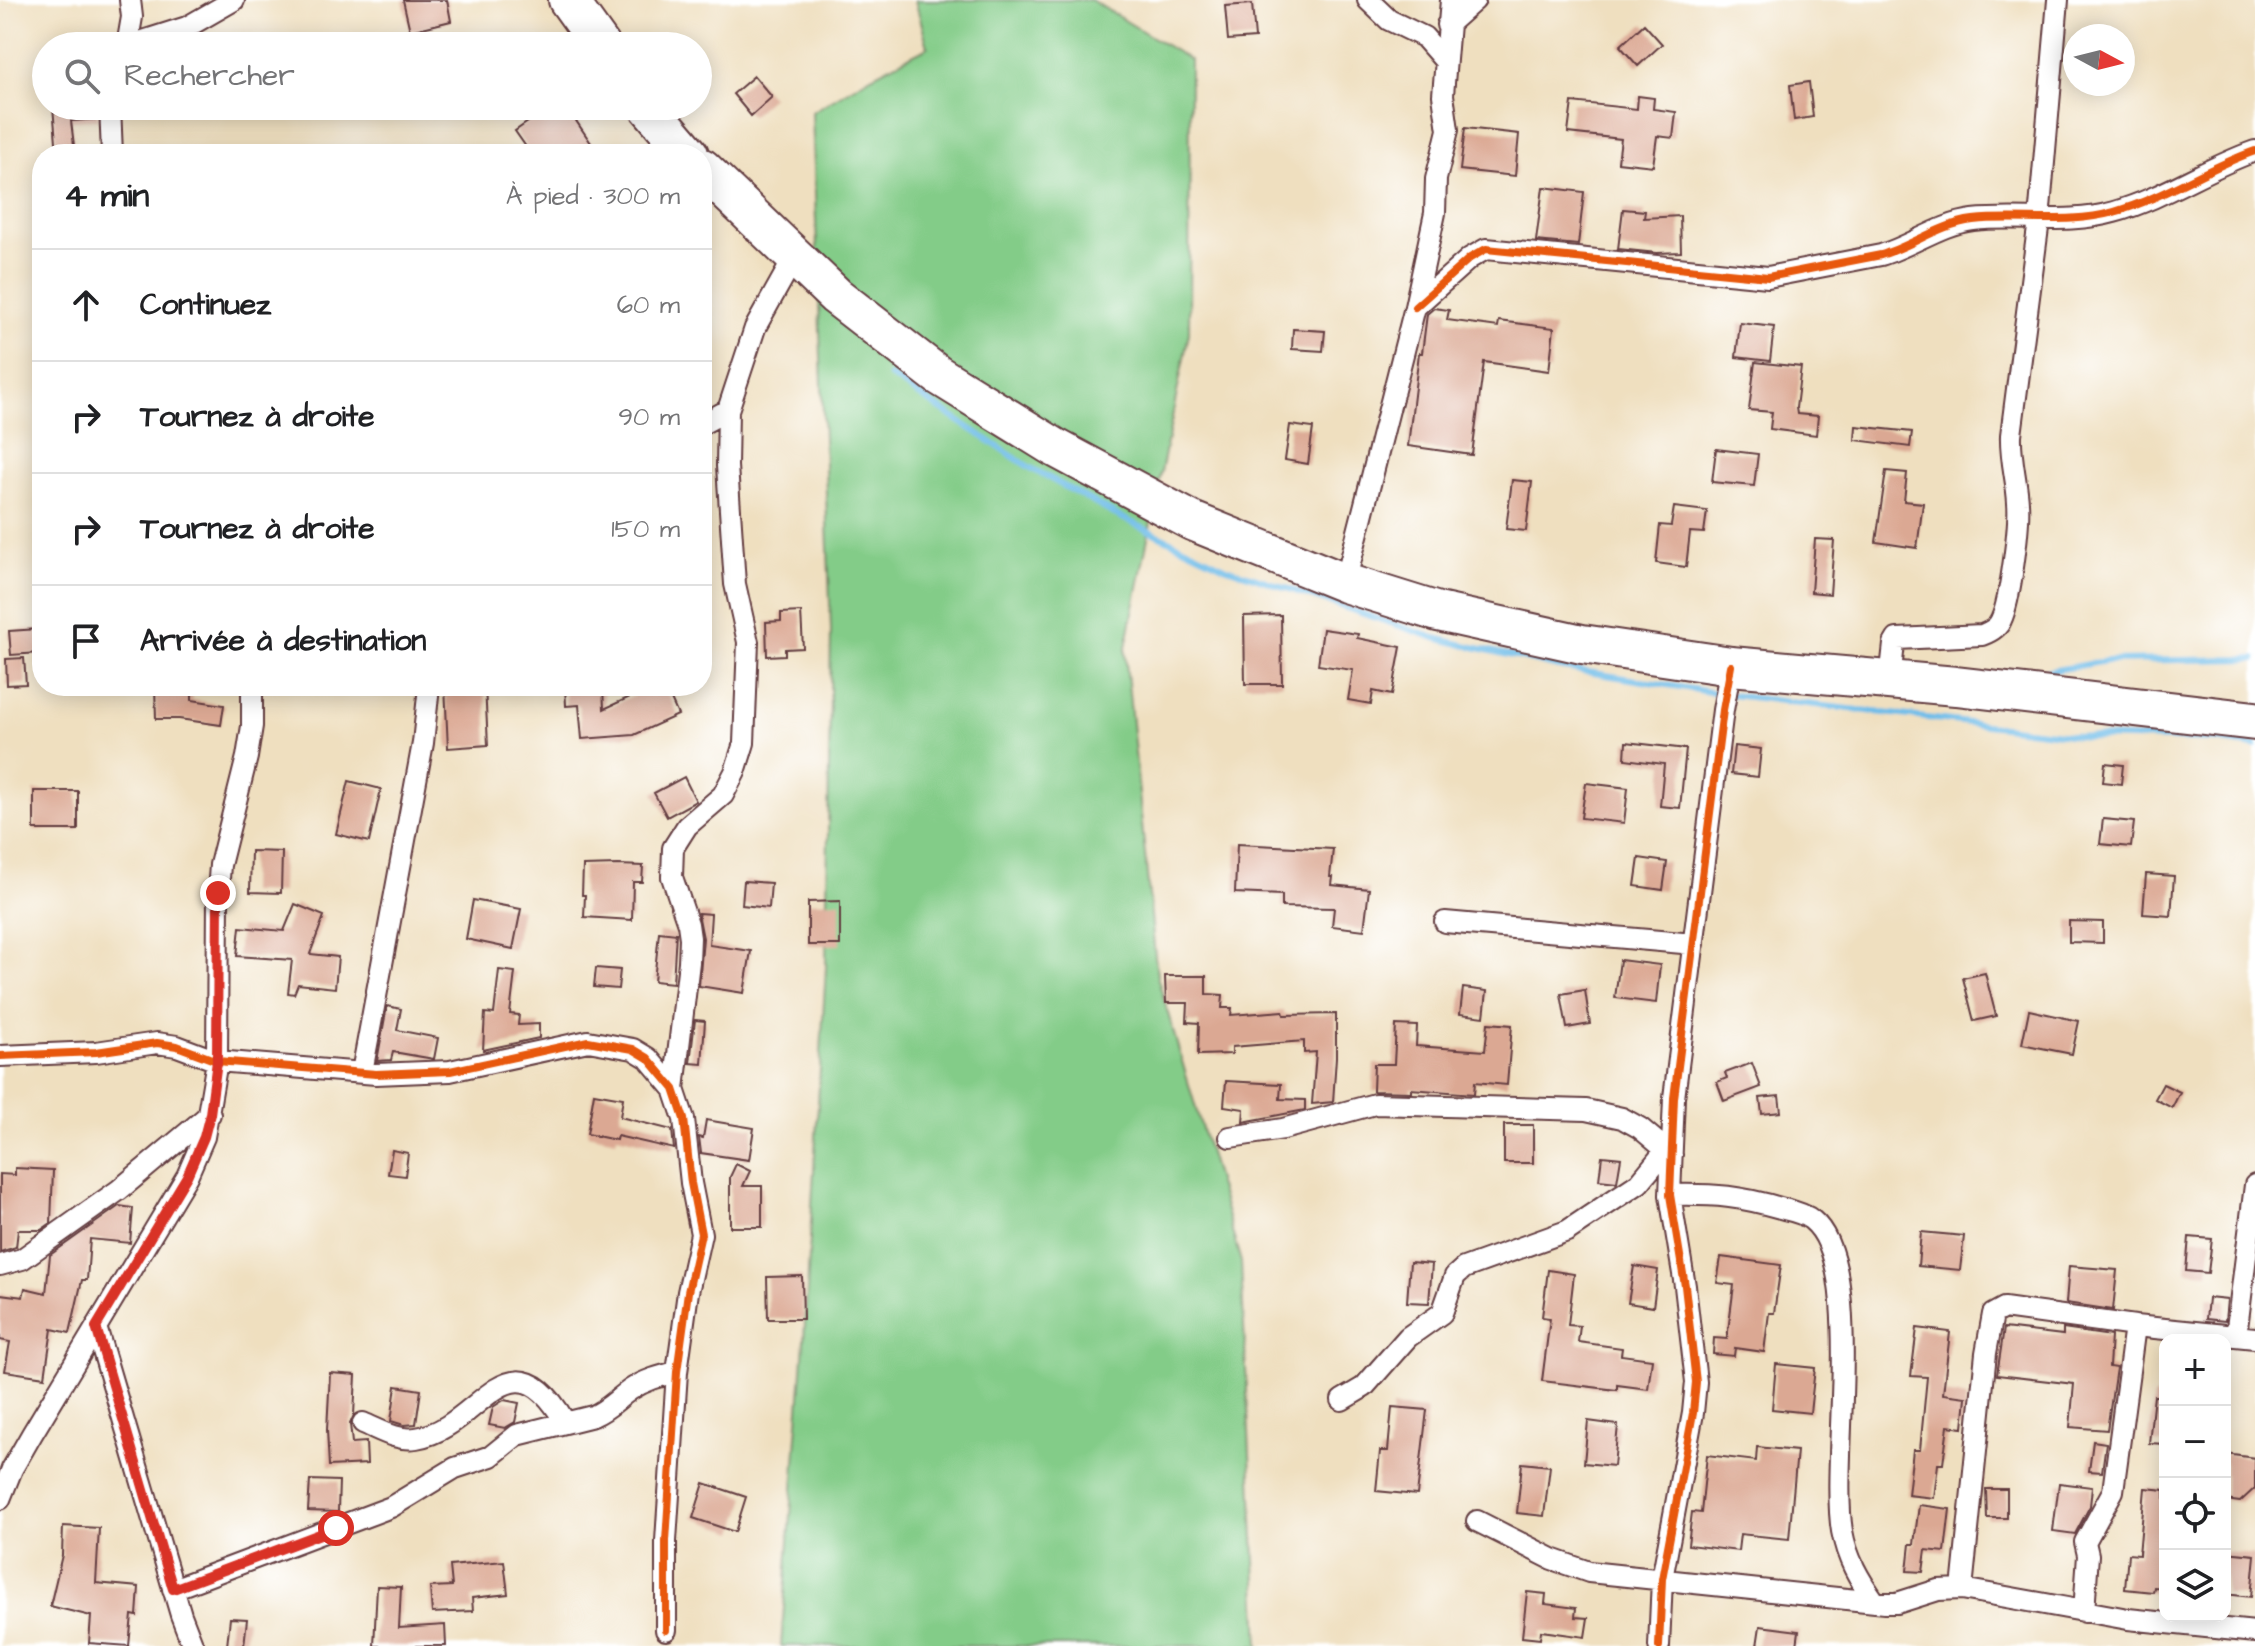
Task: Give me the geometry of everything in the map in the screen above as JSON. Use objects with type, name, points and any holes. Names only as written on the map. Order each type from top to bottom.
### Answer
[{"type":"highway","points":[[568,0],[591,32]]},
{"type":"highway","points":[[660,120],[680,144]]},
{"type":"highway","points":[[712,178],[836,296],[938,375],[1054,447],[1192,521],[1345,583],[1484,623],[1582,644],[1731,666],[1890,680],[2247,722]]},
{"type":"street","points":[[129,32],[130,0]]},
{"type":"street","points":[[171,32],[187,27],[234,0]]},
{"type":"street","points":[[1368,0],[1389,20],[1424,37],[1445,61]]},
{"type":"street","points":[[1345,583],[1415,307],[1435,213],[1436,179],[1448,130],[1443,95],[1451,0]]},
{"type":"street","points":[[1447,25],[1475,0]]},
{"type":"street","points":[[1890,680],[1897,639],[1982,635],[1993,631],[2001,620],[2012,568],[2019,507],[2011,435],[2039,220],[2058,0]]},
{"type":"street","points":[[111,120],[112,144]]},
{"type":"street","points":[[1415,307],[1470,258],[1486,249],[1768,277],[1897,250],[1959,223],[1974,220],[2039,220],[2110,214],[2136,206],[2255,151]]},
{"type":"street","points":[[674,1089],[690,931],[672,877],[673,848],[687,826],[723,795],[735,772],[744,743],[748,642],[735,584],[727,478],[728,410],[755,328],[794,258]]},
{"type":"street","points":[[712,419],[728,410]]},
{"type":"street","points":[[1659,1646],[1662,1579],[1696,1382],[1690,1315],[1670,1195],[1669,1152],[1731,666]]},
{"type":"street","points":[[0,1499],[12,1469],[32,1434],[187,1176],[204,1137],[217,1061],[219,879],[226,836],[247,757],[252,726],[252,696]]},
{"type":"street","points":[[362,1072],[423,743],[428,696]]},
{"type":"street","points":[[1445,922],[1694,944]]},
{"type":"street","points":[[0,1056],[96,1052],[157,1043],[177,1046],[217,1061],[362,1072],[450,1071],[588,1041],[633,1049],[648,1058],[674,1089],[684,1119],[691,1183],[701,1234],[688,1292],[677,1372],[666,1541],[666,1630]]},
{"type":"street","points":[[1230,1137],[1283,1129],[1375,1104],[1570,1109],[1622,1118],[1640,1128],[1669,1152]]},
{"type":"street","points":[[0,1265],[22,1259],[119,1190],[210,1114]]},
{"type":"street","points":[[1342,1400],[1364,1387],[1408,1337],[1442,1313],[1455,1276],[1464,1268],[1567,1231],[1639,1183],[1669,1152]]},
{"type":"street","points":[[1962,1589],[1986,1353],[1993,1314],[2004,1308],[2246,1337],[2255,1185]]},
{"type":"street","points":[[1670,1195],[1727,1194],[1796,1212],[1812,1220],[1834,1256],[1843,1362],[1838,1453],[1842,1531],[1853,1570],[1875,1602]]},
{"type":"street","points":[[2084,1612],[2088,1555],[2085,1542],[2113,1491],[2135,1326]]},
{"type":"street","points":[[96,1327],[173,1589],[193,1646]]},
{"type":"street","points":[[173,1589],[391,1507],[465,1462],[491,1456],[517,1435],[593,1416],[605,1411],[647,1380],[677,1372]]},
{"type":"street","points":[[363,1423],[396,1437],[423,1437],[463,1416],[497,1386],[515,1383],[533,1384],[551,1397],[565,1422]]},
{"type":"street","points":[[1477,1521],[1552,1559],[1589,1572],[1875,1602],[1897,1603],[1938,1590],[1986,1591],[2084,1612],[2255,1632]]},
{"type":"green space","points":[[915,0],[1091,0],[1190,60],[1189,333],[1125,652],[1157,976],[1241,1262],[1259,1646],[781,1646],[803,1357],[826,967],[831,630],[812,112],[871,76],[928,47]]},
{"type":"building","points":[[403,0],[447,0],[451,21],[410,31]]},
{"type":"building","points":[[1252,4],[1255,38],[1228,40],[1225,6]]},
{"type":"building","points":[[1644,24],[1662,44],[1638,66],[1620,46]]},
{"type":"building","points":[[754,76],[772,97],[751,116],[733,94]]},
{"type":"building","points":[[1809,82],[1813,117],[1794,120],[1790,85]]},
{"type":"building","points":[[1638,96],[1654,98],[1653,109],[1676,112],[1673,138],[1657,136],[1653,166],[1618,162],[1621,139],[1568,133],[1572,102],[1637,109]]},
{"type":"building","points":[[54,120],[84,120],[71,121],[74,144],[56,144]]},
{"type":"building","points":[[531,120],[575,120],[591,143],[524,144],[515,131]]},
{"type":"building","points":[[1465,128],[1519,134],[1515,176],[1460,170]]},
{"type":"building","points":[[1543,187],[1584,192],[1578,245],[1536,241]]},
{"type":"building","points":[[1623,209],[1645,211],[1644,218],[1680,216],[1681,252],[1618,249]]},
{"type":"building","points":[[1434,308],[1449,310],[1447,320],[1498,327],[1499,321],[1554,328],[1549,371],[1484,362],[1472,455],[1408,446],[1419,353],[1422,353],[1427,314]]},
{"type":"building","points":[[1740,323],[1774,327],[1770,361],[1736,357]]},
{"type":"building","points":[[1293,329],[1325,331],[1323,351],[1292,349]]},
{"type":"building","points":[[1755,362],[1801,367],[1797,414],[1818,416],[1816,435],[1770,429],[1772,412],[1749,410]]},
{"type":"building","points":[[1290,425],[1313,428],[1308,464],[1285,460]]},
{"type":"building","points":[[1856,426],[1912,432],[1910,447],[1855,440]]},
{"type":"building","points":[[1716,449],[1758,454],[1754,486],[1712,482]]},
{"type":"building","points":[[1886,471],[1907,473],[1904,501],[1923,503],[1917,548],[1876,542]]},
{"type":"building","points":[[1512,480],[1532,482],[1526,531],[1506,529]]},
{"type":"building","points":[[1674,507],[1707,511],[1704,533],[1690,532],[1686,567],[1656,563],[1660,525],[1671,526]]},
{"type":"building","points":[[1815,539],[1834,540],[1830,594],[1811,592]]},
{"type":"building","points":[[801,612],[803,648],[785,649],[785,655],[767,656],[766,622],[781,621],[781,613]]},
{"type":"building","points":[[1281,615],[1282,684],[1245,684],[1244,616]]},
{"type":"building","points":[[32,629],[32,654],[11,655],[9,631]]},
{"type":"building","points":[[1323,629],[1358,634],[1357,638],[1401,647],[1392,695],[1373,691],[1371,704],[1348,700],[1353,670],[1318,665]]},
{"type":"building","points":[[24,658],[26,684],[7,685],[6,659]]},
{"type":"building","points":[[155,696],[192,696],[192,700],[224,705],[221,725],[156,719]]},
{"type":"building","points":[[445,696],[486,696],[488,745],[448,748]]},
{"type":"building","points":[[566,696],[603,696],[604,709],[632,696],[669,696],[678,715],[634,735],[582,739],[579,705],[566,706]]},
{"type":"building","points":[[1626,742],[1686,749],[1680,808],[1660,806],[1664,764],[1625,759]]},
{"type":"building","points":[[1734,746],[1761,749],[1758,777],[1731,774]]},
{"type":"building","points":[[2105,763],[2123,765],[2121,784],[2103,782]]},
{"type":"building","points":[[684,777],[696,801],[667,817],[654,793]]},
{"type":"building","points":[[349,781],[381,789],[369,842],[336,834]]},
{"type":"building","points":[[1586,783],[1628,788],[1624,823],[1581,818]]},
{"type":"building","points":[[34,791],[78,791],[78,830],[34,830]]},
{"type":"building","points":[[2103,819],[2134,822],[2131,847],[2100,844]]},
{"type":"building","points":[[1237,844],[1333,849],[1332,885],[1369,889],[1364,930],[1332,926],[1334,908],[1282,907],[1282,895],[1235,893]]},
{"type":"building","points":[[251,851],[282,852],[281,893],[250,892]]},
{"type":"building","points":[[1639,858],[1667,862],[1663,890],[1635,886]]},
{"type":"building","points":[[583,866],[643,866],[642,882],[633,882],[632,920],[584,917]]},
{"type":"building","points":[[2146,874],[2174,876],[2171,916],[2143,914]]},
{"type":"building","points":[[744,881],[771,883],[769,908],[742,905]]},
{"type":"building","points":[[473,900],[521,909],[513,949],[466,939]]},
{"type":"building","points":[[840,901],[840,945],[808,945],[808,902]]},
{"type":"building","points":[[295,904],[324,916],[310,954],[338,957],[335,988],[298,984],[294,994],[288,993],[292,960],[237,956],[240,927],[284,931]]},
{"type":"building","points":[[698,913],[711,914],[709,945],[751,951],[744,993],[699,986],[703,938]]},
{"type":"building","points":[[2069,921],[2103,922],[2103,943],[2069,942]]},
{"type":"building","points":[[659,932],[676,934],[673,983],[654,981]]},
{"type":"building","points":[[1620,960],[1660,965],[1656,1003],[1615,998]]},
{"type":"building","points":[[596,968],[620,970],[618,989],[594,987]]},
{"type":"building","points":[[499,970],[515,972],[510,1014],[519,1015],[518,1025],[539,1024],[539,1038],[483,1050],[485,1013],[494,1014]]},
{"type":"building","points":[[1985,973],[1996,1016],[1974,1021],[1963,978]]},
{"type":"building","points":[[1165,976],[1206,976],[1206,994],[1223,995],[1222,1008],[1232,1008],[1231,1015],[1283,1011],[1284,1015],[1336,1014],[1333,1102],[1312,1104],[1316,1052],[1304,1053],[1304,1041],[1232,1047],[1232,1054],[1198,1055],[1199,1023],[1187,1022],[1188,1003],[1166,1003]]},
{"type":"building","points":[[1463,988],[1487,991],[1484,1017],[1460,1014]]},
{"type":"building","points":[[1585,990],[1590,1024],[1567,1028],[1561,994]]},
{"type":"building","points":[[387,1006],[401,1009],[397,1030],[438,1038],[434,1059],[393,1052],[391,1060],[377,1061]]},
{"type":"building","points":[[2029,1010],[2079,1021],[2072,1054],[2022,1044]]},
{"type":"building","points":[[695,1020],[705,1021],[702,1064],[690,1063]]},
{"type":"building","points":[[1488,1023],[1512,1025],[1507,1085],[1475,1082],[1474,1094],[1411,1089],[1411,1092],[1373,1091],[1374,1064],[1394,1064],[1396,1025],[1417,1026],[1416,1046],[1485,1051]]},
{"type":"building","points":[[1752,1063],[1761,1087],[1724,1101],[1717,1082],[1727,1078],[1725,1073]]},
{"type":"building","points":[[1226,1081],[1281,1084],[1280,1099],[1305,1100],[1305,1110],[1243,1122],[1244,1109],[1224,1106]]},
{"type":"building","points":[[2163,1084],[2180,1092],[2172,1108],[2155,1099]]},
{"type":"building","points":[[594,1093],[623,1098],[620,1117],[672,1130],[674,1149],[617,1136],[616,1140],[587,1134]]},
{"type":"building","points":[[1779,1096],[1781,1112],[1762,1114],[1760,1098]]},
{"type":"building","points":[[706,1120],[754,1128],[749,1160],[701,1153],[699,1137],[703,1138]]},
{"type":"building","points":[[1504,1125],[1533,1125],[1533,1163],[1504,1163]]},
{"type":"building","points":[[392,1150],[408,1153],[405,1176],[388,1174]]},
{"type":"building","points":[[1602,1156],[1621,1158],[1617,1182],[1599,1180]]},
{"type":"building","points":[[736,1164],[750,1171],[743,1186],[762,1186],[762,1227],[730,1227],[730,1177]]},
{"type":"building","points":[[15,1168],[53,1170],[51,1223],[41,1230],[18,1230],[16,1247],[0,1252],[0,1174],[15,1175]]},
{"type":"building","points":[[119,1206],[133,1208],[130,1243],[90,1239],[87,1280],[82,1280],[70,1333],[52,1329],[45,1377],[5,1371],[10,1342],[0,1340],[0,1294],[23,1297],[25,1288],[46,1293],[50,1255]]},
{"type":"building","points":[[1921,1232],[1964,1236],[1960,1270],[1918,1266]]},
{"type":"building","points":[[2189,1237],[2212,1239],[2208,1273],[2186,1271]]},
{"type":"building","points":[[1721,1257],[1781,1265],[1774,1313],[1769,1313],[1764,1352],[1735,1348],[1734,1356],[1713,1354],[1714,1338],[1727,1339],[1734,1285],[1717,1283]]},
{"type":"building","points":[[1410,1262],[1432,1264],[1429,1303],[1407,1302]]},
{"type":"building","points":[[1634,1266],[1658,1270],[1653,1307],[1628,1303]]},
{"type":"building","points":[[2069,1266],[2117,1270],[2113,1310],[2066,1303]]},
{"type":"building","points":[[1548,1270],[1574,1274],[1568,1325],[1580,1326],[1578,1342],[1622,1348],[1621,1355],[1652,1359],[1648,1389],[1617,1385],[1617,1390],[1542,1381],[1550,1318],[1542,1317]]},
{"type":"building","points":[[802,1276],[803,1319],[768,1319],[767,1277]]},
{"type":"building","points":[[2208,1298],[2227,1300],[2225,1321],[2206,1319]]},
{"type":"building","points":[[1917,1328],[1950,1332],[1943,1394],[1966,1397],[1963,1428],[1948,1426],[1943,1464],[1938,1464],[1934,1498],[1908,1495],[1913,1450],[1920,1450],[1927,1377],[1911,1376]]},
{"type":"building","points":[[2004,1328],[2063,1335],[2063,1329],[2111,1336],[2109,1367],[2116,1368],[2107,1430],[2070,1427],[2074,1384],[1997,1375]]},
{"type":"building","points":[[1776,1364],[1815,1368],[1810,1413],[1772,1409]]},
{"type":"building","points":[[330,1373],[356,1375],[354,1415],[350,1424],[352,1443],[366,1442],[367,1464],[329,1466]]},
{"type":"building","points":[[396,1386],[421,1390],[416,1424],[404,1425],[391,1421]]},
{"type":"building","points":[[2154,1396],[2159,1396],[2159,1444],[2149,1443]]},
{"type":"building","points":[[504,1400],[519,1403],[515,1422],[505,1428],[489,1425],[493,1407]]},
{"type":"building","points":[[1392,1407],[1427,1410],[1417,1495],[1376,1491],[1380,1451],[1388,1451]]},
{"type":"building","points":[[1588,1421],[1618,1425],[1614,1466],[1584,1463]]},
{"type":"building","points":[[2093,1441],[2106,1443],[2102,1472],[2089,1471]]},
{"type":"building","points":[[1757,1447],[1797,1451],[1789,1539],[1740,1534],[1738,1551],[1688,1545],[1692,1512],[1701,1513],[1707,1455],[1756,1461]]},
{"type":"building","points":[[2231,1455],[2255,1458],[2255,1488],[2240,1502],[2231,1501]]},
{"type":"building","points":[[1522,1463],[1550,1466],[1544,1516],[1517,1513]]},
{"type":"building","points":[[310,1480],[339,1481],[338,1512],[308,1511]]},
{"type":"building","points":[[704,1483],[746,1497],[735,1532],[693,1518]]},
{"type":"building","points":[[2059,1483],[2092,1487],[2090,1506],[2075,1534],[2053,1531]]},
{"type":"building","points":[[2145,1488],[2159,1489],[2159,1587],[2154,1587],[2153,1592],[2125,1589],[2128,1554],[2139,1555]]},
{"type":"building","points":[[1986,1489],[2007,1489],[2007,1518],[1987,1518]]},
{"type":"building","points":[[1919,1505],[1950,1509],[1945,1552],[1926,1550],[1923,1572],[1907,1571]]},
{"type":"building","points":[[63,1526],[99,1528],[96,1583],[139,1587],[137,1616],[132,1615],[129,1646],[89,1643],[91,1616],[50,1606],[62,1555]]},
{"type":"building","points":[[2231,1553],[2255,1555],[2251,1597],[2231,1595]]},
{"type":"building","points":[[504,1561],[508,1594],[472,1598],[473,1611],[432,1613],[430,1587],[452,1586],[450,1566]]},
{"type":"building","points":[[377,1586],[401,1587],[399,1628],[445,1625],[446,1646],[374,1646]]},
{"type":"building","points":[[1527,1592],[1546,1594],[1545,1604],[1576,1608],[1575,1617],[1588,1618],[1585,1637],[1541,1631],[1540,1639],[1522,1637]]},
{"type":"building","points":[[230,1618],[247,1619],[244,1646],[227,1646]]},
{"type":"building","points":[[1760,1626],[1799,1631],[1797,1646],[1757,1646]]},
{"type":"waterway","points":[[890,376],[1029,467],[1114,514],[1227,568],[1435,638],[1563,668],[1723,694],[2087,737],[2215,740],[2255,746]]},
{"type":"waterway","points":[[2022,676],[2106,661],[2255,659]]},
{"type":"cycle path","points":[[1415,307],[1470,258],[1486,249],[1768,277],[1881,255],[1961,222],[2079,218],[2114,212],[2255,151]]},
{"type":"cycle path","points":[[1659,1646],[1662,1579],[1696,1382],[1670,1195],[1674,1098],[1731,666]]},
{"type":"cycle path","points":[[0,1056],[96,1052],[157,1043],[177,1046],[217,1061],[376,1074],[450,1071],[588,1041],[633,1049],[648,1058],[674,1089],[684,1119],[691,1183],[701,1234],[688,1292],[677,1372],[666,1541],[666,1630]]},
{"type":"route","points":[[218,893],[217,1061],[204,1137],[187,1176],[96,1327],[173,1589],[336,1528]]}]
